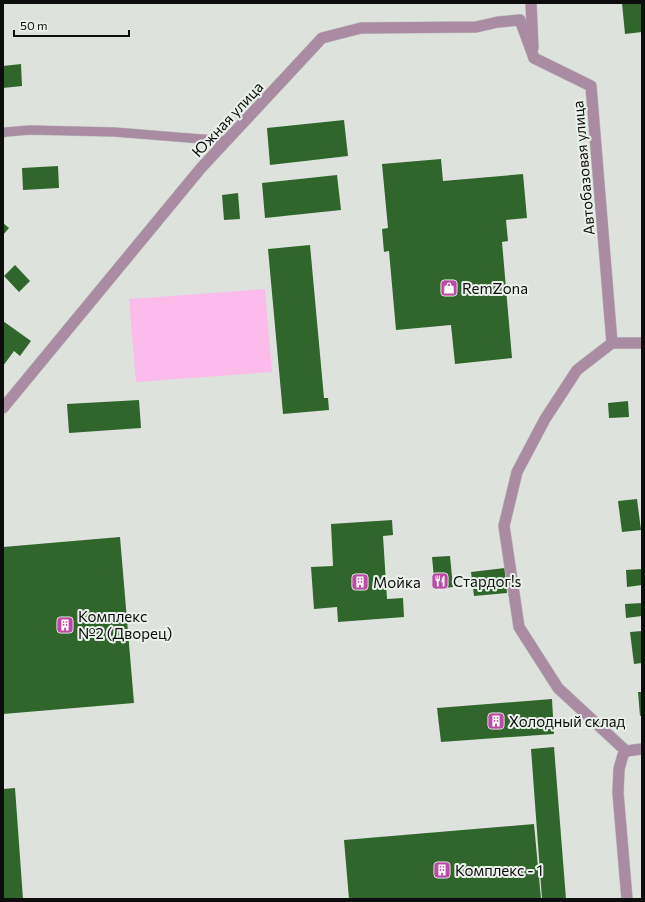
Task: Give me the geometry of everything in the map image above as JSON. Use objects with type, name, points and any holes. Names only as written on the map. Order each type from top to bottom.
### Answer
[{"type":"street","points":[[531,3],[534,58]]},
{"type":"street","name":"Южная улица","points":[[3,408],[201,168],[322,38],[361,28],[476,27],[498,22],[520,20],[534,58]]},
{"type":"street","name":"Автобазовая улица","points":[[534,58],[591,86],[612,343]]},
{"type":"street","points":[[626,751],[558,688],[519,627],[504,526],[517,472],[545,419],[578,370],[612,343],[642,343]]},
{"type":"street","points":[[627,899],[618,793],[619,768],[623,755],[626,751],[642,749]]},
{"type":"lane","points":[[3,134],[6,132],[30,130],[114,132],[227,141]]},
{"type":"shaded area","points":[[265,289],[272,372],[136,382],[129,299]]},
{"type":"building","points":[[622,3],[642,3],[642,32],[625,34]]},
{"type":"building","points":[[21,64],[22,86],[3,88],[3,66]]},
{"type":"building","points":[[344,120],[348,156],[270,165],[267,128]]},
{"type":"building","name":"RemZona","points":[[441,159],[443,181],[523,174],[527,218],[506,220],[508,241],[502,242],[512,358],[455,364],[451,325],[396,330],[389,251],[384,252],[382,229],[388,228],[382,164]]},
{"type":"building","points":[[58,166],[59,188],[23,190],[22,168]]},
{"type":"building","points":[[337,175],[341,210],[265,218],[262,183]]},
{"type":"building","points":[[238,193],[240,219],[224,220],[222,195]]},
{"type":"building","points":[[3,223],[9,228],[3,235]]},
{"type":"building","points":[[310,245],[324,398],[328,398],[329,410],[283,414],[268,249]]},
{"type":"building","points":[[15,265],[30,281],[19,292],[4,276]]},
{"type":"building","points":[[3,321],[31,341],[20,356],[14,351],[3,366]]},
{"type":"building","points":[[139,400],[141,428],[69,433],[67,404]]},
{"type":"building","points":[[628,401],[629,417],[609,418],[608,403]]},
{"type":"building","points":[[637,499],[641,530],[622,532],[618,501]]},
{"type":"building","name":"Мойка","points":[[392,520],[393,535],[383,536],[387,599],[403,598],[404,617],[338,622],[337,607],[314,609],[311,567],[333,566],[331,524]]},
{"type":"building","name":"Комплекс №2 (Дворец)","points":[[120,537],[134,703],[3,714],[3,547]]},
{"type":"building","points":[[450,556],[453,587],[435,589],[432,557]]},
{"type":"building","points":[[505,568],[507,593],[474,596],[471,572]]},
{"type":"building","points":[[642,569],[642,585],[627,587],[626,570]]},
{"type":"building","points":[[642,603],[642,616],[626,618],[625,604]]},
{"type":"building","points":[[642,631],[642,663],[634,664],[630,632]]},
{"type":"building","points":[[638,692],[642,692],[642,715],[640,716]]},
{"type":"building","name":"Холодный склад","points":[[552,699],[554,734],[441,742],[437,708]]},
{"type":"building","points":[[554,747],[566,899],[542,899],[531,749]]},
{"type":"building","points":[[15,788],[23,899],[3,899],[3,789]]},
{"type":"building","name":"Комплекс - 1","points":[[534,824],[541,899],[349,899],[344,840]]},
{"type":"place","name":"RemZona","points":[[449,288]]},
{"type":"place","name":"Стардог!s","points":[[440,581]]},
{"type":"place","name":"Мойка","points":[[360,582]]},
{"type":"place","name":"Комплекс №2 (Дворец)","points":[[65,625]]},
{"type":"place","name":"Холодный склад","points":[[496,721]]},
{"type":"place","name":"Комплекс - 1","points":[[442,870]]}]
